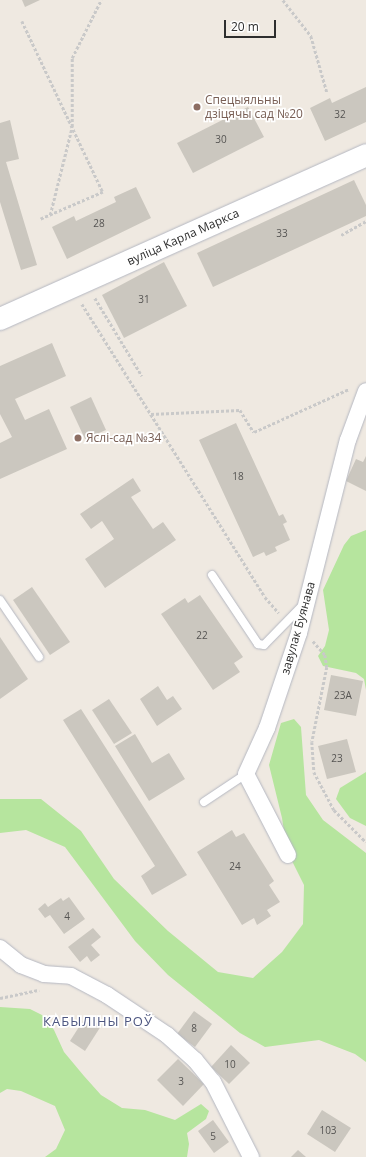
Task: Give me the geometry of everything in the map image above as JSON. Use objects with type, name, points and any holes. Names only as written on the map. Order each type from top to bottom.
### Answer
[{"type":"main road","name":"вуліца Карла Маркса","points":[[0,319],[78,282],[178,240],[366,155]]},
{"type":"street","name":"завулак Буянава","points":[[246,774],[267,728],[294,628],[307,600],[348,440],[359,389]]},
{"type":"street","points":[[246,774],[288,855]]},
{"type":"street","points":[[0,948],[21,965],[44,974],[71,976],[106,995],[172,1040],[195,1060],[213,1082],[252,1157]]},
{"type":"lane","points":[[212,575],[258,644],[264,646],[294,628]]},
{"type":"lane","points":[[0,600],[39,657]]},
{"type":"lane","points":[[204,802],[246,774]]},
{"type":"path","points":[[50,215],[72,127],[72,58],[102,0]]},
{"type":"path","points":[[283,0],[312,36],[328,92]]},
{"type":"path","points":[[22,21],[103,192],[41,219]]},
{"type":"path","points":[[342,235],[366,221]]},
{"type":"path","points":[[78,282],[142,376]]},
{"type":"path","points":[[78,282],[151,414],[265,597],[294,628],[313,641],[325,655],[327,667],[312,742],[314,772],[334,810],[366,842]]},
{"type":"path","points":[[151,414],[240,410],[254,432],[359,389]]},
{"type":"path","points":[[0,998],[39,990],[44,974]]},
{"type":"green space","points":[[366,530],[366,690],[364,679],[356,673],[323,666],[318,656],[325,646],[329,630],[323,590],[344,545],[351,536]]},
{"type":"green space","points":[[294,719],[301,727],[306,795],[323,820],[366,853],[366,1062],[355,1054],[319,1040],[265,1047],[240,1033],[168,975],[135,941],[65,847],[26,830],[0,833],[0,799],[41,799],[81,831],[114,879],[168,931],[218,972],[253,978],[282,952],[303,924],[304,885],[287,851],[282,818],[269,765],[281,723]]},
{"type":"green space","points":[[366,772],[366,826],[350,818],[336,799],[340,788]]},
{"type":"green space","points":[[0,1007],[30,1009],[44,1016],[54,1030],[64,1052],[84,1076],[101,1095],[122,1108],[145,1110],[175,1120],[201,1104],[209,1111],[206,1119],[187,1133],[189,1144],[187,1157],[45,1157],[56,1149],[65,1130],[55,1106],[21,1091],[7,1089],[0,1093]]},
{"type":"building","points":[[22,0],[40,0],[25,7]]},
{"type":"building","points":[[366,87],[366,122],[325,141],[310,108],[330,98],[332,103]]},
{"type":"building","points":[[248,107],[264,137],[193,173],[177,143]]},
{"type":"building","points":[[10,120],[19,159],[6,162],[37,265],[21,270],[0,202],[0,123]]},
{"type":"building","points":[[354,180],[366,205],[366,216],[213,287],[197,253]]},
{"type":"building","points":[[136,187],[151,218],[67,259],[52,227],[74,216],[76,221],[116,202],[114,197]]},
{"type":"building","points":[[164,262],[187,306],[124,338],[102,295]]},
{"type":"building","points":[[52,343],[66,376],[15,399],[25,420],[49,409],[67,449],[0,479],[0,443],[12,437],[0,414],[0,366]]},
{"type":"building","points":[[91,397],[106,430],[85,439],[70,407]]},
{"type":"building","points":[[236,423],[279,516],[283,514],[287,522],[283,524],[290,540],[275,547],[277,551],[266,556],[264,552],[253,557],[199,440]]},
{"type":"building","points":[[366,456],[366,491],[346,481],[356,459],[363,462]]},
{"type":"building","points":[[133,478],[141,491],[131,497],[153,529],[163,522],[176,540],[105,588],[85,559],[114,539],[102,521],[91,529],[80,514]]},
{"type":"building","points":[[32,587],[70,642],[50,655],[13,600]]},
{"type":"building","points":[[200,595],[243,657],[234,663],[240,672],[213,690],[161,614],[185,598],[188,603]]},
{"type":"building","points":[[0,637],[28,679],[0,699]]},
{"type":"building","points":[[331,675],[363,681],[356,716],[324,710]]},
{"type":"building","points":[[158,686],[167,700],[173,696],[182,709],[157,726],[140,699]]},
{"type":"building","points":[[109,699],[132,733],[114,744],[92,710]]},
{"type":"building","points":[[81,709],[187,875],[152,895],[141,876],[155,866],[63,720]]},
{"type":"building","points":[[135,734],[152,763],[169,753],[185,779],[149,801],[115,746]]},
{"type":"building","points":[[347,739],[356,772],[327,779],[318,746]]},
{"type":"building","points":[[232,830],[236,837],[244,833],[274,881],[269,885],[280,902],[267,910],[271,916],[257,925],[254,918],[242,925],[197,852]]},
{"type":"building","points":[[69,897],[85,919],[64,934],[50,915],[45,918],[38,909],[45,903],[48,907],[61,898],[63,901]]},
{"type":"building","points":[[93,928],[101,937],[91,945],[100,955],[91,962],[87,956],[80,962],[68,947]]},
{"type":"building","points":[[194,1011],[212,1024],[195,1047],[177,1034]]},
{"type":"building","points":[[86,1016],[101,1026],[85,1051],[70,1041]]},
{"type":"building","points":[[231,1045],[250,1063],[229,1084],[211,1067]]},
{"type":"building","points":[[178,1059],[204,1084],[183,1106],[157,1080]]},
{"type":"building","points":[[322,1110],[351,1128],[335,1152],[307,1134]]},
{"type":"building","points":[[213,1120],[229,1142],[214,1153],[198,1131]]},
{"type":"building","points":[[298,1150],[306,1157],[291,1157]]},
{"type":"place","name":"Спецыяльны дзіцячы сад №20","points":[[197,107]]},
{"type":"place","name":"Яслі-сад №34","points":[[78,438]]},
{"type":"district","name":"КАБЫЛІНЫ РОЎ","points":[[98,1021]]}]
